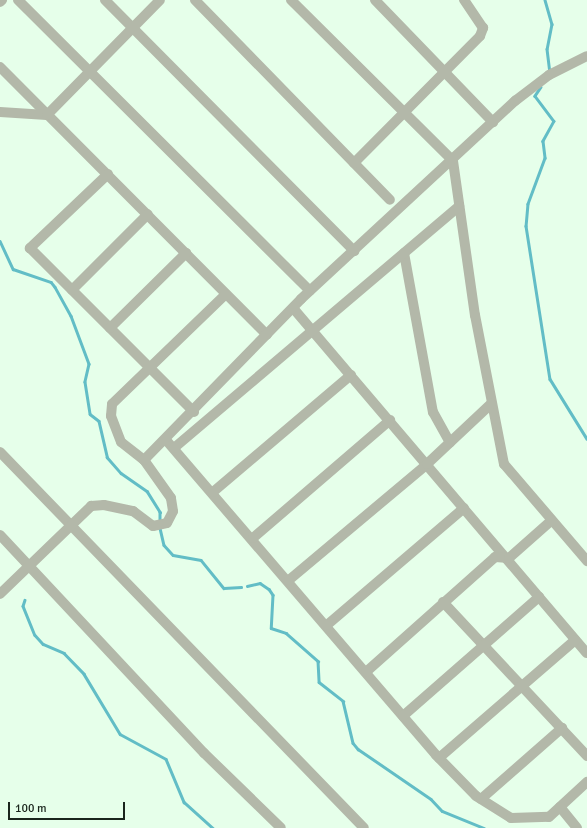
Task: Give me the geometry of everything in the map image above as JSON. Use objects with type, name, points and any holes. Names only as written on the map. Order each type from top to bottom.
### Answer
[{"type":"street","points":[[18,0],[310,291]]},
{"type":"street","points":[[105,0],[354,252]]},
{"type":"street","points":[[0,112],[47,115],[160,0]]},
{"type":"street","points":[[196,0],[390,200]]},
{"type":"street","points":[[291,0],[453,162],[491,404],[504,464],[587,561]]},
{"type":"street","points":[[375,0],[493,122]]},
{"type":"street","points":[[354,163],[480,36],[483,28],[464,0]]},
{"type":"street","points":[[144,460],[194,412],[310,291],[453,162],[493,122],[549,75],[587,56]]},
{"type":"street","points":[[0,67],[267,335]]},
{"type":"street","points":[[108,174],[30,248],[194,412]]},
{"type":"street","points":[[174,448],[459,206]]},
{"type":"street","points":[[72,290],[148,214]]},
{"type":"street","points":[[110,328],[186,253]]},
{"type":"street","points":[[404,253],[433,412],[450,443]]},
{"type":"street","points":[[0,594],[28,565],[91,506],[104,504],[133,511],[153,526],[167,523],[173,511],[171,498],[144,460],[120,442],[111,416],[112,404],[226,294]]},
{"type":"street","points":[[293,308],[587,653]]},
{"type":"street","points":[[213,492],[351,375]]},
{"type":"street","points":[[289,580],[427,464],[491,404]]},
{"type":"street","points":[[253,538],[390,420]]},
{"type":"street","points":[[166,440],[253,538],[439,758],[481,799],[511,818],[549,817],[587,782]]},
{"type":"street","points":[[0,452],[22,479],[72,525],[364,828]]},
{"type":"street","points":[[327,625],[464,508]]},
{"type":"street","points":[[366,672],[495,557],[504,555],[509,558],[552,520]]},
{"type":"street","points":[[0,536],[280,828]]},
{"type":"street","points":[[403,716],[539,597]]},
{"type":"street","points":[[443,602],[485,644],[587,756]]},
{"type":"street","points":[[439,758],[576,640]]},
{"type":"street","points":[[481,799],[562,728]]},
{"type":"street","points":[[560,807],[577,828]]},
{"type":"waterway","points":[[545,0],[552,24],[547,49],[550,72]]},
{"type":"waterway","points":[[541,87],[535,96],[554,121],[543,141],[545,158],[528,204],[526,226],[550,379],[587,439]]},
{"type":"waterway","points":[[0,241],[13,269],[51,282],[55,287],[71,316],[89,364],[85,382],[90,414],[99,421],[107,457],[121,473],[147,491],[160,512],[160,523]]},
{"type":"waterway","points":[[160,528],[164,545],[173,555],[201,560],[224,588],[241,587]]},
{"type":"waterway","points":[[247,586],[260,583],[269,589],[273,595],[271,628],[286,633],[318,661],[319,682],[343,701],[353,743],[358,749],[431,799],[442,811],[484,828]]},
{"type":"waterway","points":[[25,600],[23,606],[35,635],[43,644],[64,653],[84,674],[120,734],[166,759],[184,802],[213,828]]}]
